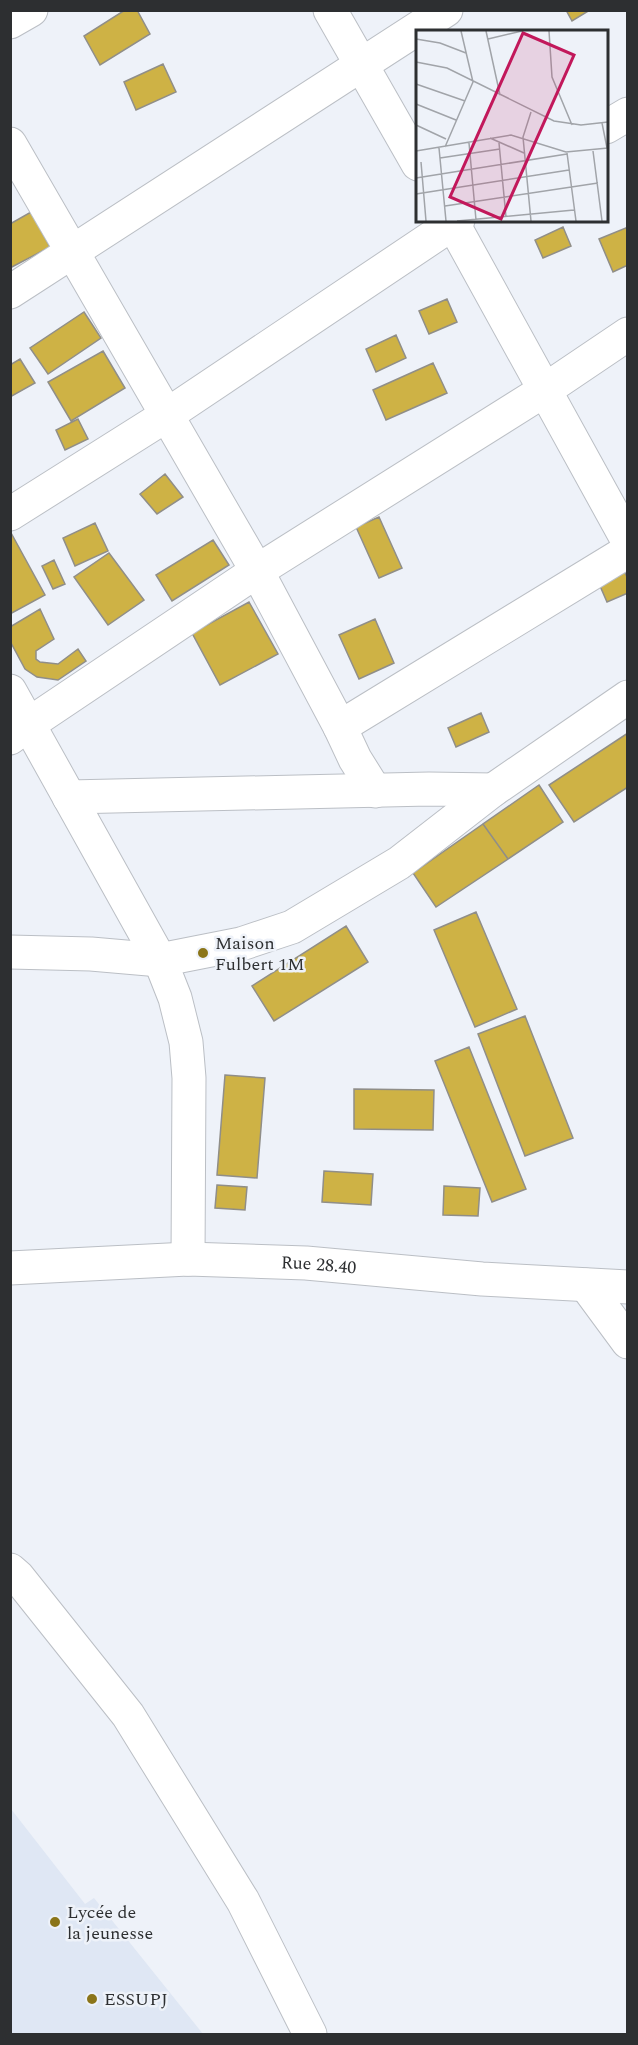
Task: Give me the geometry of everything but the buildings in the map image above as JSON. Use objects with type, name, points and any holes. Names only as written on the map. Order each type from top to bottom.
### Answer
[{"type":"street","points":[[10,22],[31,10]]},
{"type":"street","points":[[330,10],[416,162]]},
{"type":"street","points":[[10,292],[447,10]]},
{"type":"street","points":[[608,127],[627,114]]},
{"type":"street","points":[[10,144],[257,571],[355,759],[375,791]]},
{"type":"street","points":[[10,514],[167,415],[454,222],[627,541]]},
{"type":"street","points":[[20,731],[257,571],[545,390],[627,334]]},
{"type":"street","points":[[340,727],[627,551]]},
{"type":"street","points":[[10,691],[20,731],[69,797],[160,960],[175,998],[183,1031],[189,1078],[188,1259]]},
{"type":"street","points":[[10,952],[91,954],[160,960],[241,944],[292,927],[399,863],[493,790],[627,697]]},
{"type":"street","points":[[69,797],[493,790]]},
{"type":"street","name":"Rue 28.40","points":[[10,1268],[188,1259],[306,1263],[482,1279],[627,1287]]},
{"type":"street","points":[[586,1285],[627,1342]]},
{"type":"street","points":[[10,1570],[128,1715],[243,1901],[310,2034]]},
{"type":"shaded area","name":"Lycée de la jeunesse","points":[[11,1809],[85,1904],[94,1898],[203,2034],[11,2034]]},
{"type":"place","name":"Maison Fulbert 1M","points":[[203,953]]},
{"type":"place","name":"Lycée de la jeunesse","points":[[55,1922]]},
{"type":"place","name":"ESSUPJ","points":[[92,1999]]}]
